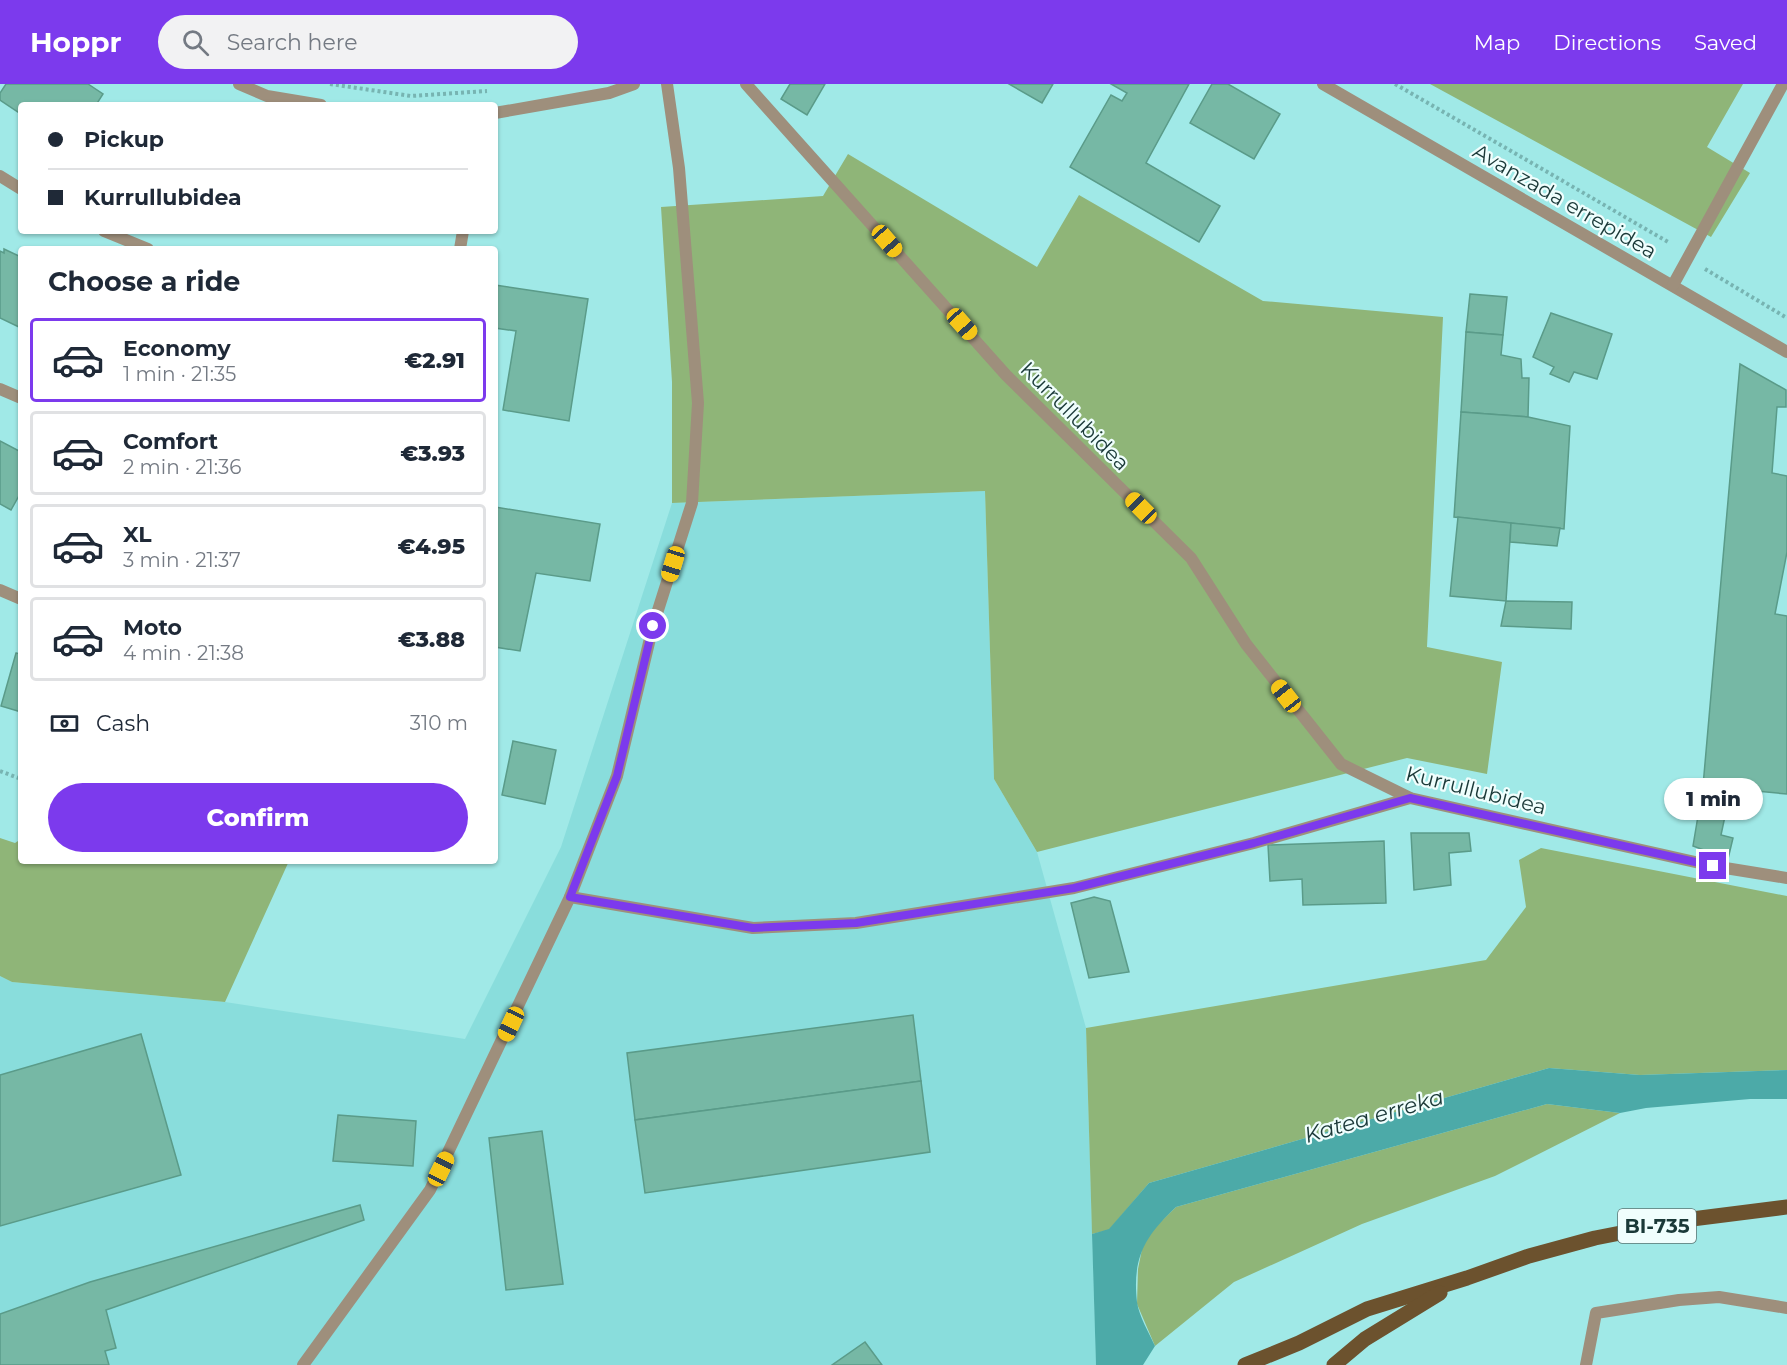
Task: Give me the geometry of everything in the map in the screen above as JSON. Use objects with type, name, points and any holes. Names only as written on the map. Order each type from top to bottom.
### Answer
[{"type":"main road","name":"BI-735","points":[[1245,1365],[1299,1343],[1367,1309],[1529,1256],[1595,1238],[1692,1219],[1787,1207]]},
{"type":"main road","name":"BI-735","points":[[1334,1365],[1365,1339],[1467,1278]]},
{"type":"street","points":[[239,84],[267,96],[303,102]]},
{"type":"street","points":[[498,112],[609,93],[634,84]]},
{"type":"street","points":[[303,1365],[430,1190],[570,897],[617,776],[653,626],[692,503],[698,404],[679,168],[667,84]]},
{"type":"street","name":"Kurrullubidea","points":[[746,84],[1006,375],[1191,558],[1246,644],[1341,764],[1410,798],[1713,866],[1787,878]]},
{"type":"street","name":"Avanzada errepidea","points":[[1323,84],[1787,352]]},
{"type":"street","points":[[1672,285],[1783,84]]},
{"type":"street","points":[[0,176],[18,187]]},
{"type":"street","points":[[111,234],[141,246]]},
{"type":"street","points":[[0,389],[18,397]]},
{"type":"street","points":[[0,590],[18,598]]},
{"type":"street","points":[[570,897],[753,928],[856,923],[1074,888],[1254,843],[1410,798]]},
{"type":"street","points":[[1586,1365],[1596,1313],[1679,1300],[1719,1297],[1787,1308]]},
{"type":"path","points":[[329,84],[411,96],[498,90]]},
{"type":"path","points":[[1395,84],[1689,256],[1707,271],[1787,318]]},
{"type":"path","points":[[0,771],[18,778]]},
{"type":"shaded area","points":[[985,491],[994,779],[1037,852],[1086,1028],[1096,1365],[0,1365],[0,976],[12,982],[225,1002],[465,1039],[561,847],[672,503]]},
{"type":"shaded area","points":[[1549,1068],[1640,1075],[1787,1070],[1787,1099],[1750,1099],[1646,1108],[1620,1113],[1547,1104],[1176,1207],[1149,1238],[1139,1260],[1137,1273],[1138,1307],[1155,1346],[1143,1365],[1096,1365],[1092,1234],[1109,1229],[1149,1183]]},
{"type":"green space","points":[[1430,84],[1743,84],[1707,147],[1750,173],[1711,237]]},
{"type":"green space","points":[[848,154],[1037,267],[1079,195],[1263,301],[1443,317],[1427,647],[1502,662],[1487,774],[1407,758],[1037,852],[994,779],[985,491],[672,503],[672,382],[661,207],[823,196]]},
{"type":"green space","points":[[0,838],[15,843],[18,841],[18,864],[288,864],[225,1002],[12,982],[0,976]]},
{"type":"green space","points":[[1541,848],[1787,896],[1787,1070],[1640,1075],[1549,1068],[1149,1183],[1109,1230],[1092,1234],[1086,1028],[1486,960],[1526,907],[1519,860]]},
{"type":"green space","points":[[1547,1104],[1620,1113],[1495,1176],[1362,1224],[1234,1282],[1155,1346],[1137,1304],[1138,1269],[1142,1249],[1152,1230],[1176,1207]]},
{"type":"building","points":[[6,84],[88,84],[103,94],[98,102],[18,102],[18,112],[0,100],[0,93]]},
{"type":"building","points":[[790,84],[825,84],[807,115],[781,99]]},
{"type":"building","points":[[1009,84],[1053,84],[1042,103]]},
{"type":"building","points":[[1111,84],[1189,84],[1146,163],[1220,206],[1199,242],[1070,167],[1111,95],[1122,101],[1127,93]]},
{"type":"building","points":[[1212,84],[1228,84],[1280,114],[1254,159],[1190,123]]},
{"type":"building","points":[[4,249],[18,256],[18,327],[0,318],[0,251],[4,253]]},
{"type":"building","points":[[498,285],[588,299],[569,421],[503,410],[516,331],[498,328]]},
{"type":"building","points":[[1470,294],[1507,297],[1503,335],[1466,332]]},
{"type":"building","points":[[1551,313],[1612,334],[1597,379],[1574,372],[1569,382],[1550,374],[1554,367],[1533,357]]},
{"type":"building","points":[[1466,332],[1503,335],[1501,355],[1521,359],[1522,378],[1529,378],[1528,417],[1461,412]]},
{"type":"building","points":[[1740,364],[1786,390],[1786,407],[1777,407],[1772,473],[1787,476],[1787,552],[1775,614],[1787,616],[1787,794],[1703,786]]},
{"type":"building","points":[[1461,412],[1528,417],[1570,426],[1564,529],[1454,517]]},
{"type":"building","points":[[0,441],[18,450],[18,497],[11,510],[0,504]]},
{"type":"building","points":[[498,507],[600,524],[590,581],[536,573],[520,651],[498,647]]},
{"type":"building","points":[[1458,517],[1511,523],[1506,601],[1450,596]]},
{"type":"building","points":[[1511,523],[1560,528],[1557,546],[1510,542]]},
{"type":"building","points":[[1506,601],[1572,602],[1571,629],[1501,626]]},
{"type":"building","points":[[16,653],[18,653],[18,711],[1,706]]},
{"type":"building","points":[[513,741],[556,750],[545,804],[502,795]]},
{"type":"building","points":[[1703,786],[1731,788],[1721,835],[1733,838],[1728,859],[1693,846]]},
{"type":"building","points":[[1411,833],[1469,833],[1471,851],[1449,853],[1451,885],[1414,890]]},
{"type":"building","points":[[1384,841],[1386,903],[1303,905],[1302,879],[1270,881],[1268,845]]},
{"type":"building","points":[[1094,897],[1110,901],[1129,972],[1089,978],[1071,903]]},
{"type":"building","points":[[913,1015],[921,1081],[635,1120],[627,1053]]},
{"type":"building","points":[[141,1034],[181,1175],[0,1226],[0,1075]]},
{"type":"building","points":[[921,1081],[930,1152],[645,1193],[635,1120]]},
{"type":"building","points":[[338,1115],[416,1121],[413,1166],[333,1161]]},
{"type":"building","points":[[542,1131],[563,1284],[506,1290],[489,1138]]},
{"type":"building","points":[[360,1205],[364,1220],[106,1310],[116,1348],[105,1351],[109,1365],[0,1365],[0,1314],[90,1282]]},
{"type":"building","points":[[865,1342],[882,1365],[832,1365]]},
{"type":"route","points":[[653,626],[617,776],[570,897],[753,928],[856,923],[1074,888],[1254,843],[1410,798],[1713,866]]},
{"type":"water label","name":"Katea erreka","points":[[1374,1116]]}]
